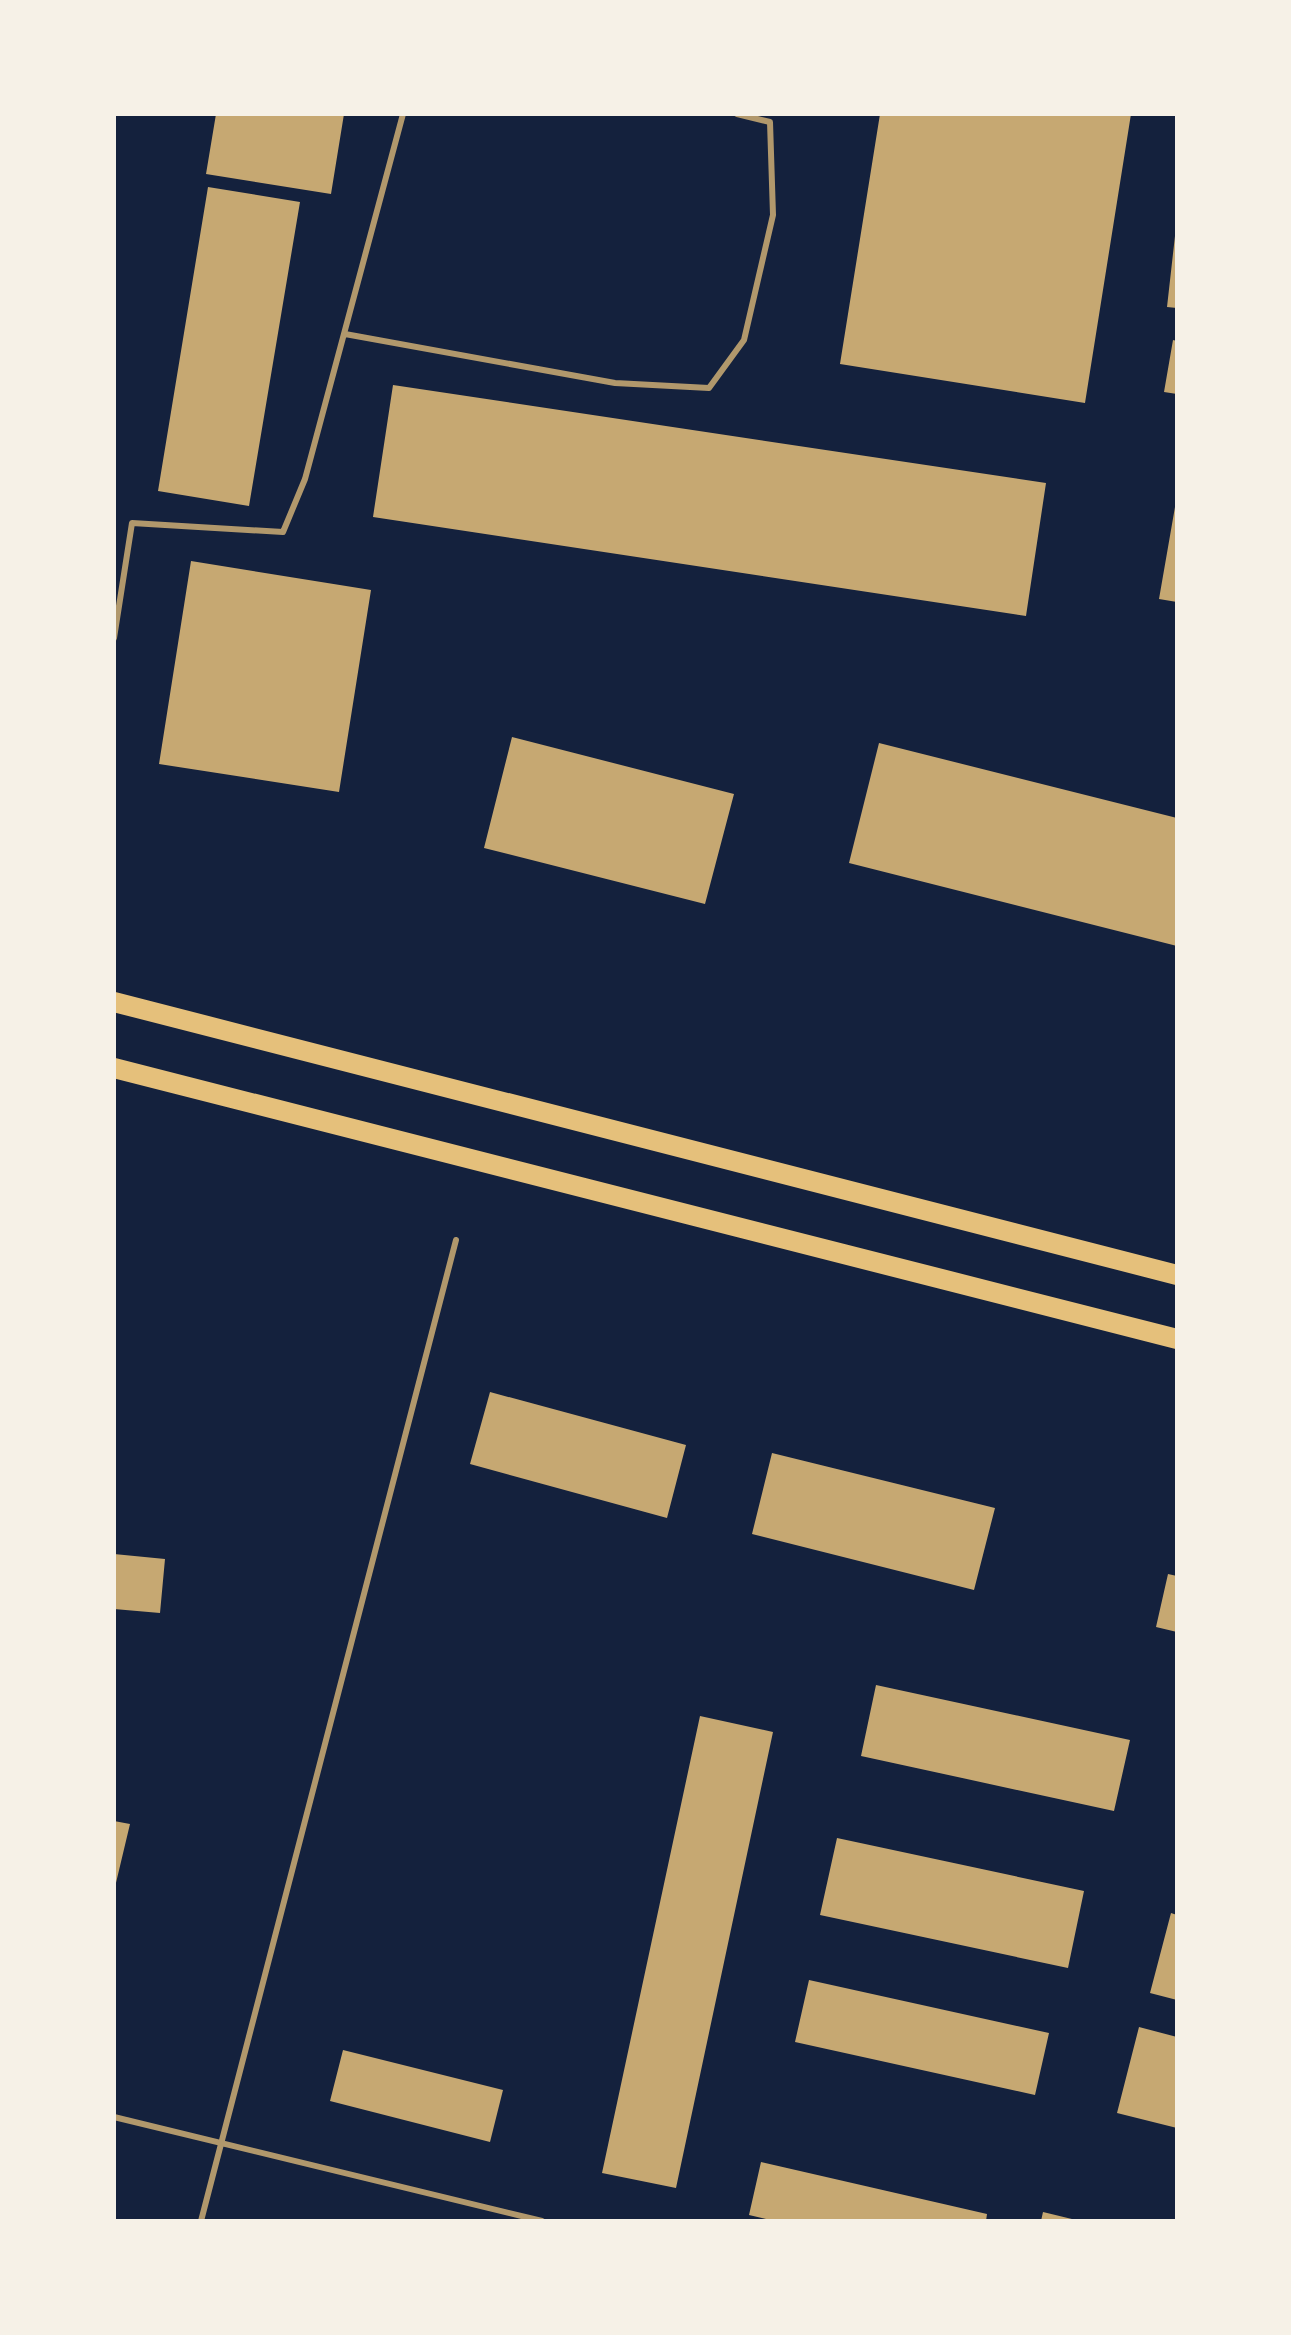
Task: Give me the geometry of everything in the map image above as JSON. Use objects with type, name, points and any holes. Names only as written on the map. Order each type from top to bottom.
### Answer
[{"type":"main road","points":[[114,1002],[1177,1275]]},
{"type":"main road","points":[[114,1068],[1177,1339]]},
{"type":"lane","points":[[114,638],[132,523],[283,532],[305,479],[403,114]]},
{"type":"lane","points":[[345,334],[615,383],[709,388],[744,340],[773,215],[770,122],[737,114]]},
{"type":"lane","points":[[201,2221],[456,1240]]},
{"type":"lane","points":[[114,2117],[542,2221]]},
{"type":"building","points":[[216,114],[344,114],[331,194],[206,174]]},
{"type":"building","points":[[880,114],[1131,114],[1085,403],[840,364]]},
{"type":"building","points":[[208,187],[300,202],[249,506],[158,491]]},
{"type":"building","points":[[1177,236],[1177,308],[1167,307]]},
{"type":"building","points":[[1173,340],[1177,341],[1177,394],[1164,392]]},
{"type":"building","points":[[393,385],[1046,483],[1026,616],[373,517]]},
{"type":"building","points":[[1177,507],[1177,602],[1159,599]]},
{"type":"building","points":[[191,561],[371,590],[339,792],[159,764]]},
{"type":"building","points":[[512,737],[734,794],[705,904],[484,848]]},
{"type":"building","points":[[879,743],[1177,818],[1177,946],[849,863]]},
{"type":"building","points":[[490,1392],[686,1445],[667,1518],[470,1464]]},
{"type":"building","points":[[772,1453],[995,1508],[974,1590],[752,1534]]},
{"type":"building","points":[[114,1554],[165,1559],[160,1613],[114,1609]]},
{"type":"building","points":[[1168,1574],[1177,1576],[1177,1632],[1156,1627]]},
{"type":"building","points":[[876,1685],[1130,1740],[1114,1811],[861,1756]]},
{"type":"building","points":[[700,1716],[773,1732],[676,2188],[602,2173]]},
{"type":"building","points":[[114,1821],[130,1824],[115,1887],[114,1887]]},
{"type":"building","points":[[837,1838],[1084,1891],[1068,1968],[820,1915]]},
{"type":"building","points":[[1171,1913],[1177,1915],[1177,2000],[1150,1993]]},
{"type":"building","points":[[809,1980],[1049,2033],[1035,2095],[795,2042]]},
{"type":"building","points":[[1139,2027],[1177,2037],[1177,2128],[1117,2113]]},
{"type":"building","points":[[343,2050],[503,2090],[490,2142],[330,2101]]},
{"type":"building","points":[[761,2162],[987,2214],[986,2221],[774,2221],[749,2215]]},
{"type":"building","points":[[1043,2212],[1076,2220],[1076,2221],[1041,2221]]}]
